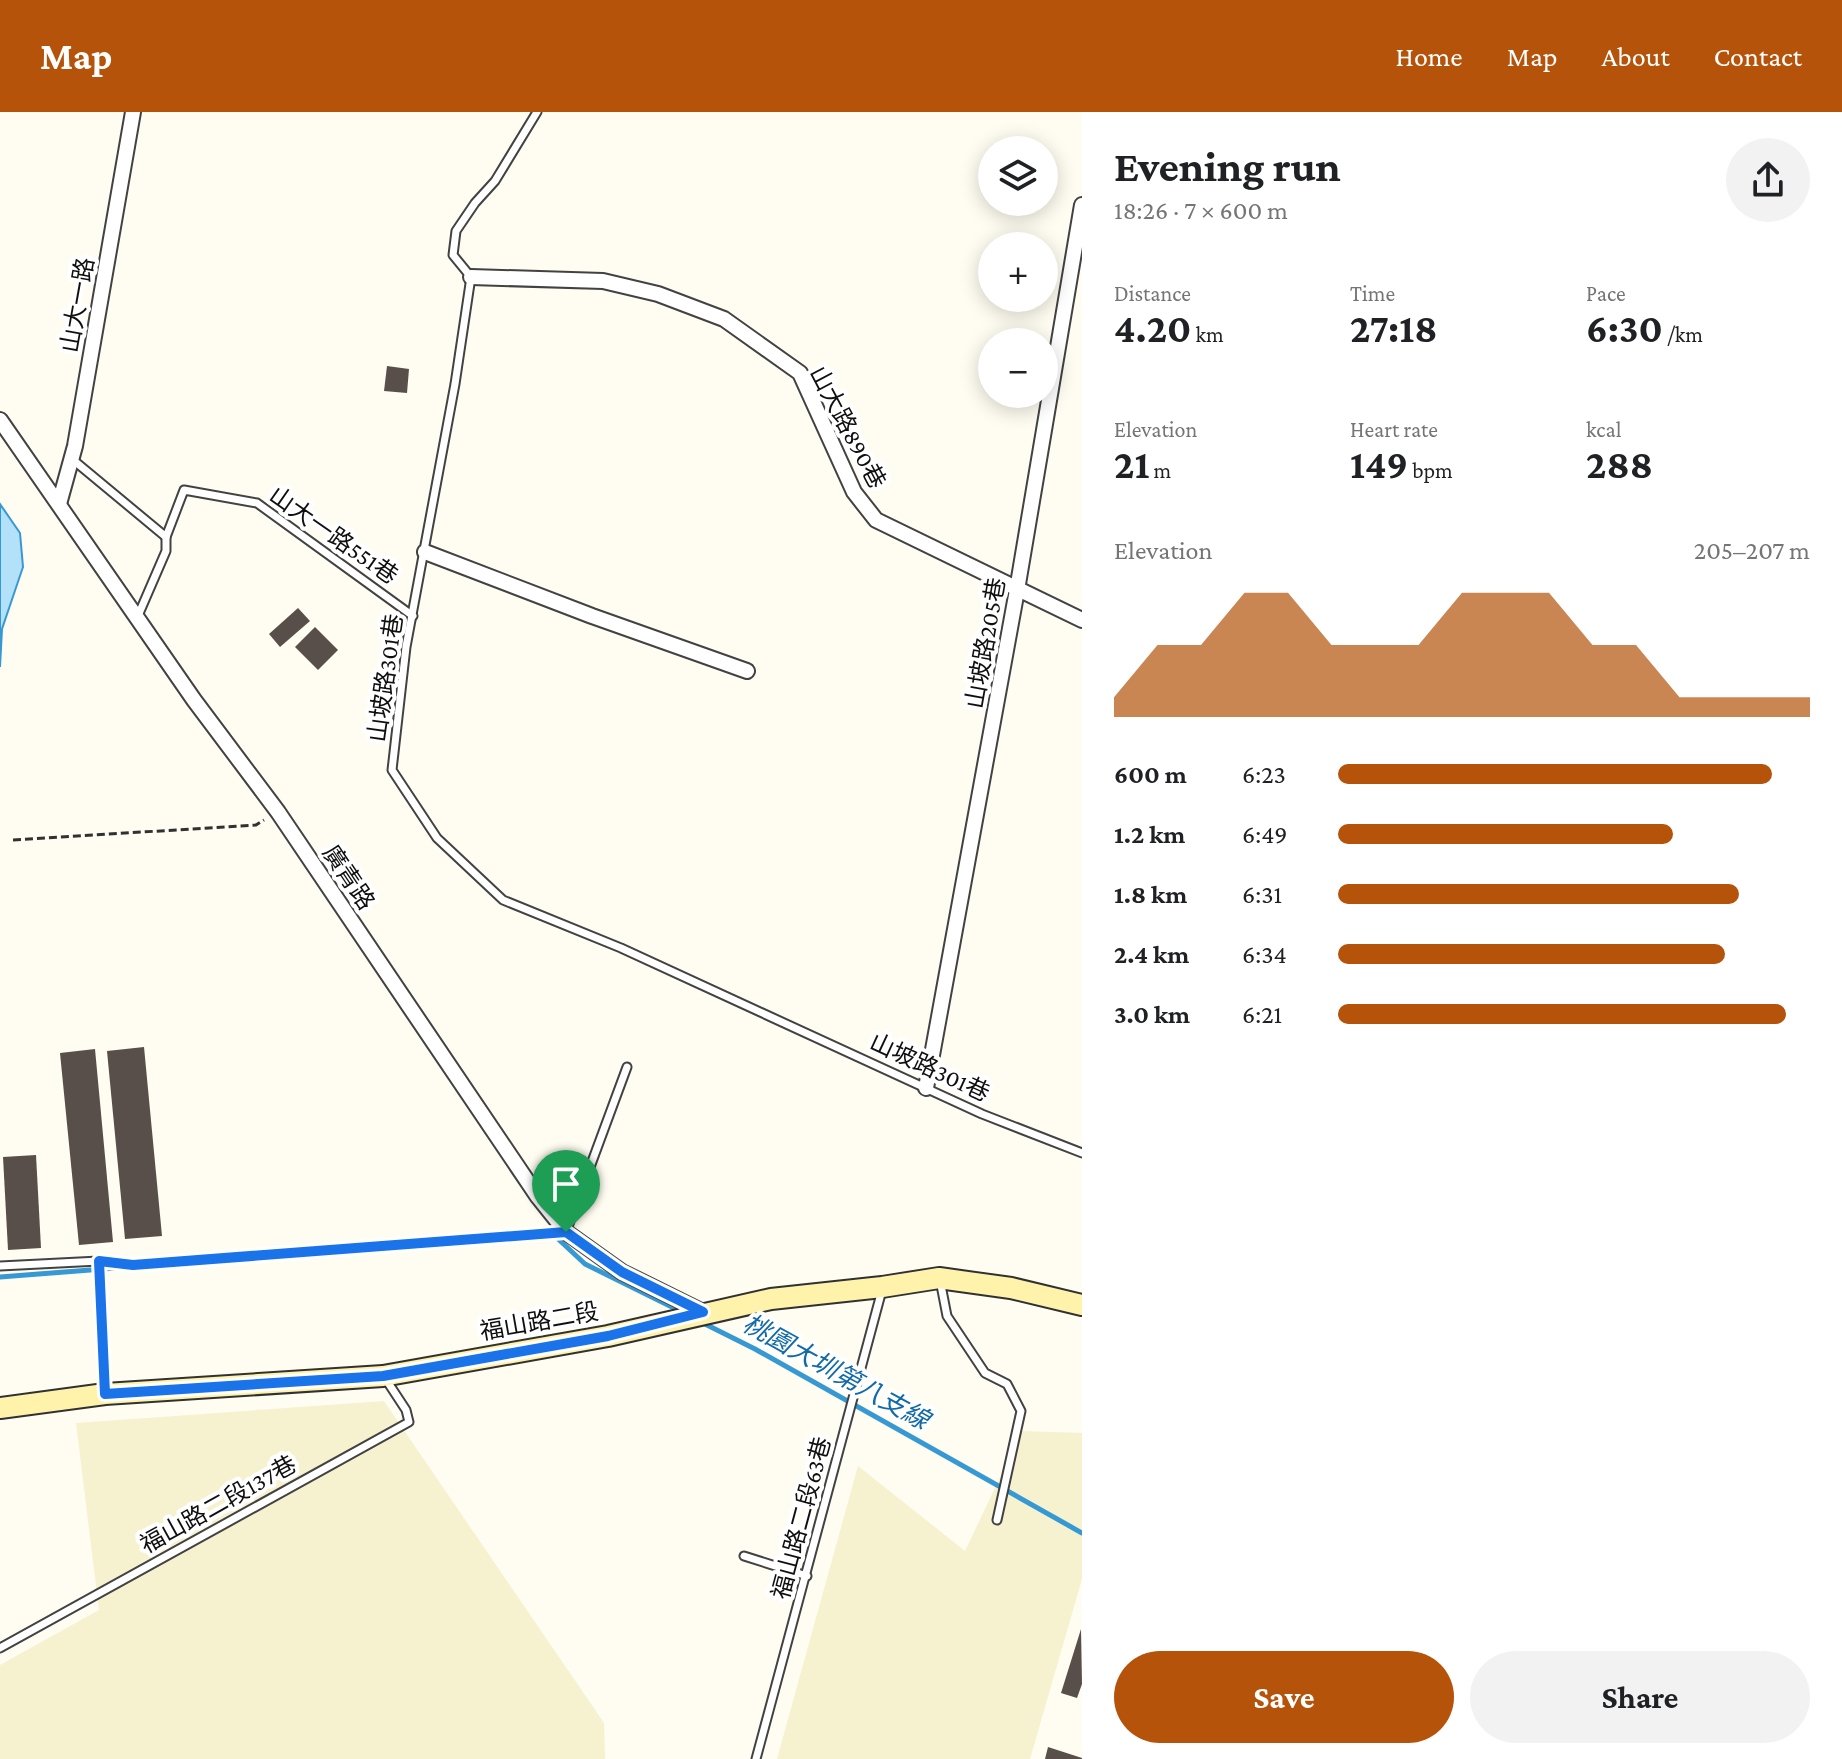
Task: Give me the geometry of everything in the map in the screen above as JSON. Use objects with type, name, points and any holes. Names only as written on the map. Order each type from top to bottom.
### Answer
[{"type":"street","name":"山大一路","points":[[59,504],[71,458],[133,112]]},
{"type":"street","name":"山坡路205巷","points":[[926,1088],[1017,590],[1082,205]]},
{"type":"street","name":"山大路890巷","points":[[471,277],[603,281],[658,294],[724,319],[800,373],[854,492],[876,520],[1082,620]]},
{"type":"street","name":"廣青路","points":[[0,420],[194,700],[278,812],[538,1197],[566,1232],[622,1272],[703,1312]]},
{"type":"street","points":[[425,552],[747,671]]},
{"type":"street","name":"福山路二段","points":[[0,1408],[105,1394],[383,1376],[608,1336],[771,1299],[939,1278],[1011,1288],[1082,1305]]},
{"type":"lane","points":[[471,277],[453,255],[456,231],[495,181],[537,112]]},
{"type":"lane","name":"山坡路301巷","points":[[471,277],[455,384],[406,647],[392,770],[437,838],[503,900],[621,948],[982,1114],[1082,1153]]},
{"type":"lane","points":[[71,458],[166,537]]},
{"type":"lane","name":"山大一路551巷","points":[[137,618],[166,551],[166,537],[184,490],[257,503],[413,616]]},
{"type":"lane","points":[[0,1266],[99,1261],[133,1265],[566,1232],[627,1067]]},
{"type":"lane","points":[[99,1261],[105,1394]]},
{"type":"lane","points":[[939,1278],[947,1316],[985,1373],[1007,1384],[1021,1411],[997,1520]]},
{"type":"lane","name":"福山路二段63巷","points":[[756,1759],[882,1287]]},
{"type":"lane","name":"福山路二段137巷","points":[[0,1648],[409,1422],[406,1410],[383,1376]]},
{"type":"lane","points":[[744,1556],[807,1576]]},
{"type":"path","points":[[13,840],[256,825],[278,812]]},
{"type":"shaded area","points":[[384,1401],[604,1723],[605,1759],[0,1759],[0,1665],[99,1610],[76,1423]]},
{"type":"shaded area","points":[[1022,1431],[1082,1433],[1082,1579],[1030,1759],[777,1759],[858,1466],[965,1551]]},
{"type":"water","points":[[0,504],[20,533],[23,567],[2,629],[0,667]]},
{"type":"building","points":[[387,366],[409,369],[407,393],[384,391]]},
{"type":"building","points":[[298,608],[310,621],[280,647],[269,634]]},
{"type":"building","points":[[315,627],[338,650],[318,670],[295,647]]},
{"type":"building","points":[[144,1047],[162,1236],[125,1239],[107,1051]]},
{"type":"building","points":[[95,1049],[113,1242],[79,1245],[60,1053]]},
{"type":"building","points":[[36,1155],[41,1248],[8,1250],[3,1157]]},
{"type":"building","points":[[1081,1629],[1082,1684],[1077,1698],[1061,1693]]},
{"type":"building","points":[[1048,1747],[1082,1758],[1082,1759],[1045,1759]]},
{"type":"waterway","name":"桃園大圳第八支線","points":[[550,1236],[555,1236],[585,1264],[682,1312]]},
{"type":"waterway","name":"桃園大圳第八支線","points":[[0,1277],[129,1267]]},
{"type":"waterway","name":"桃園大圳第八支線","points":[[701,1322],[755,1349],[1082,1533]]},
{"type":"route","points":[[566,1232],[622,1272],[703,1312],[608,1336],[383,1376],[105,1394],[99,1261],[133,1265],[566,1232]]}]
